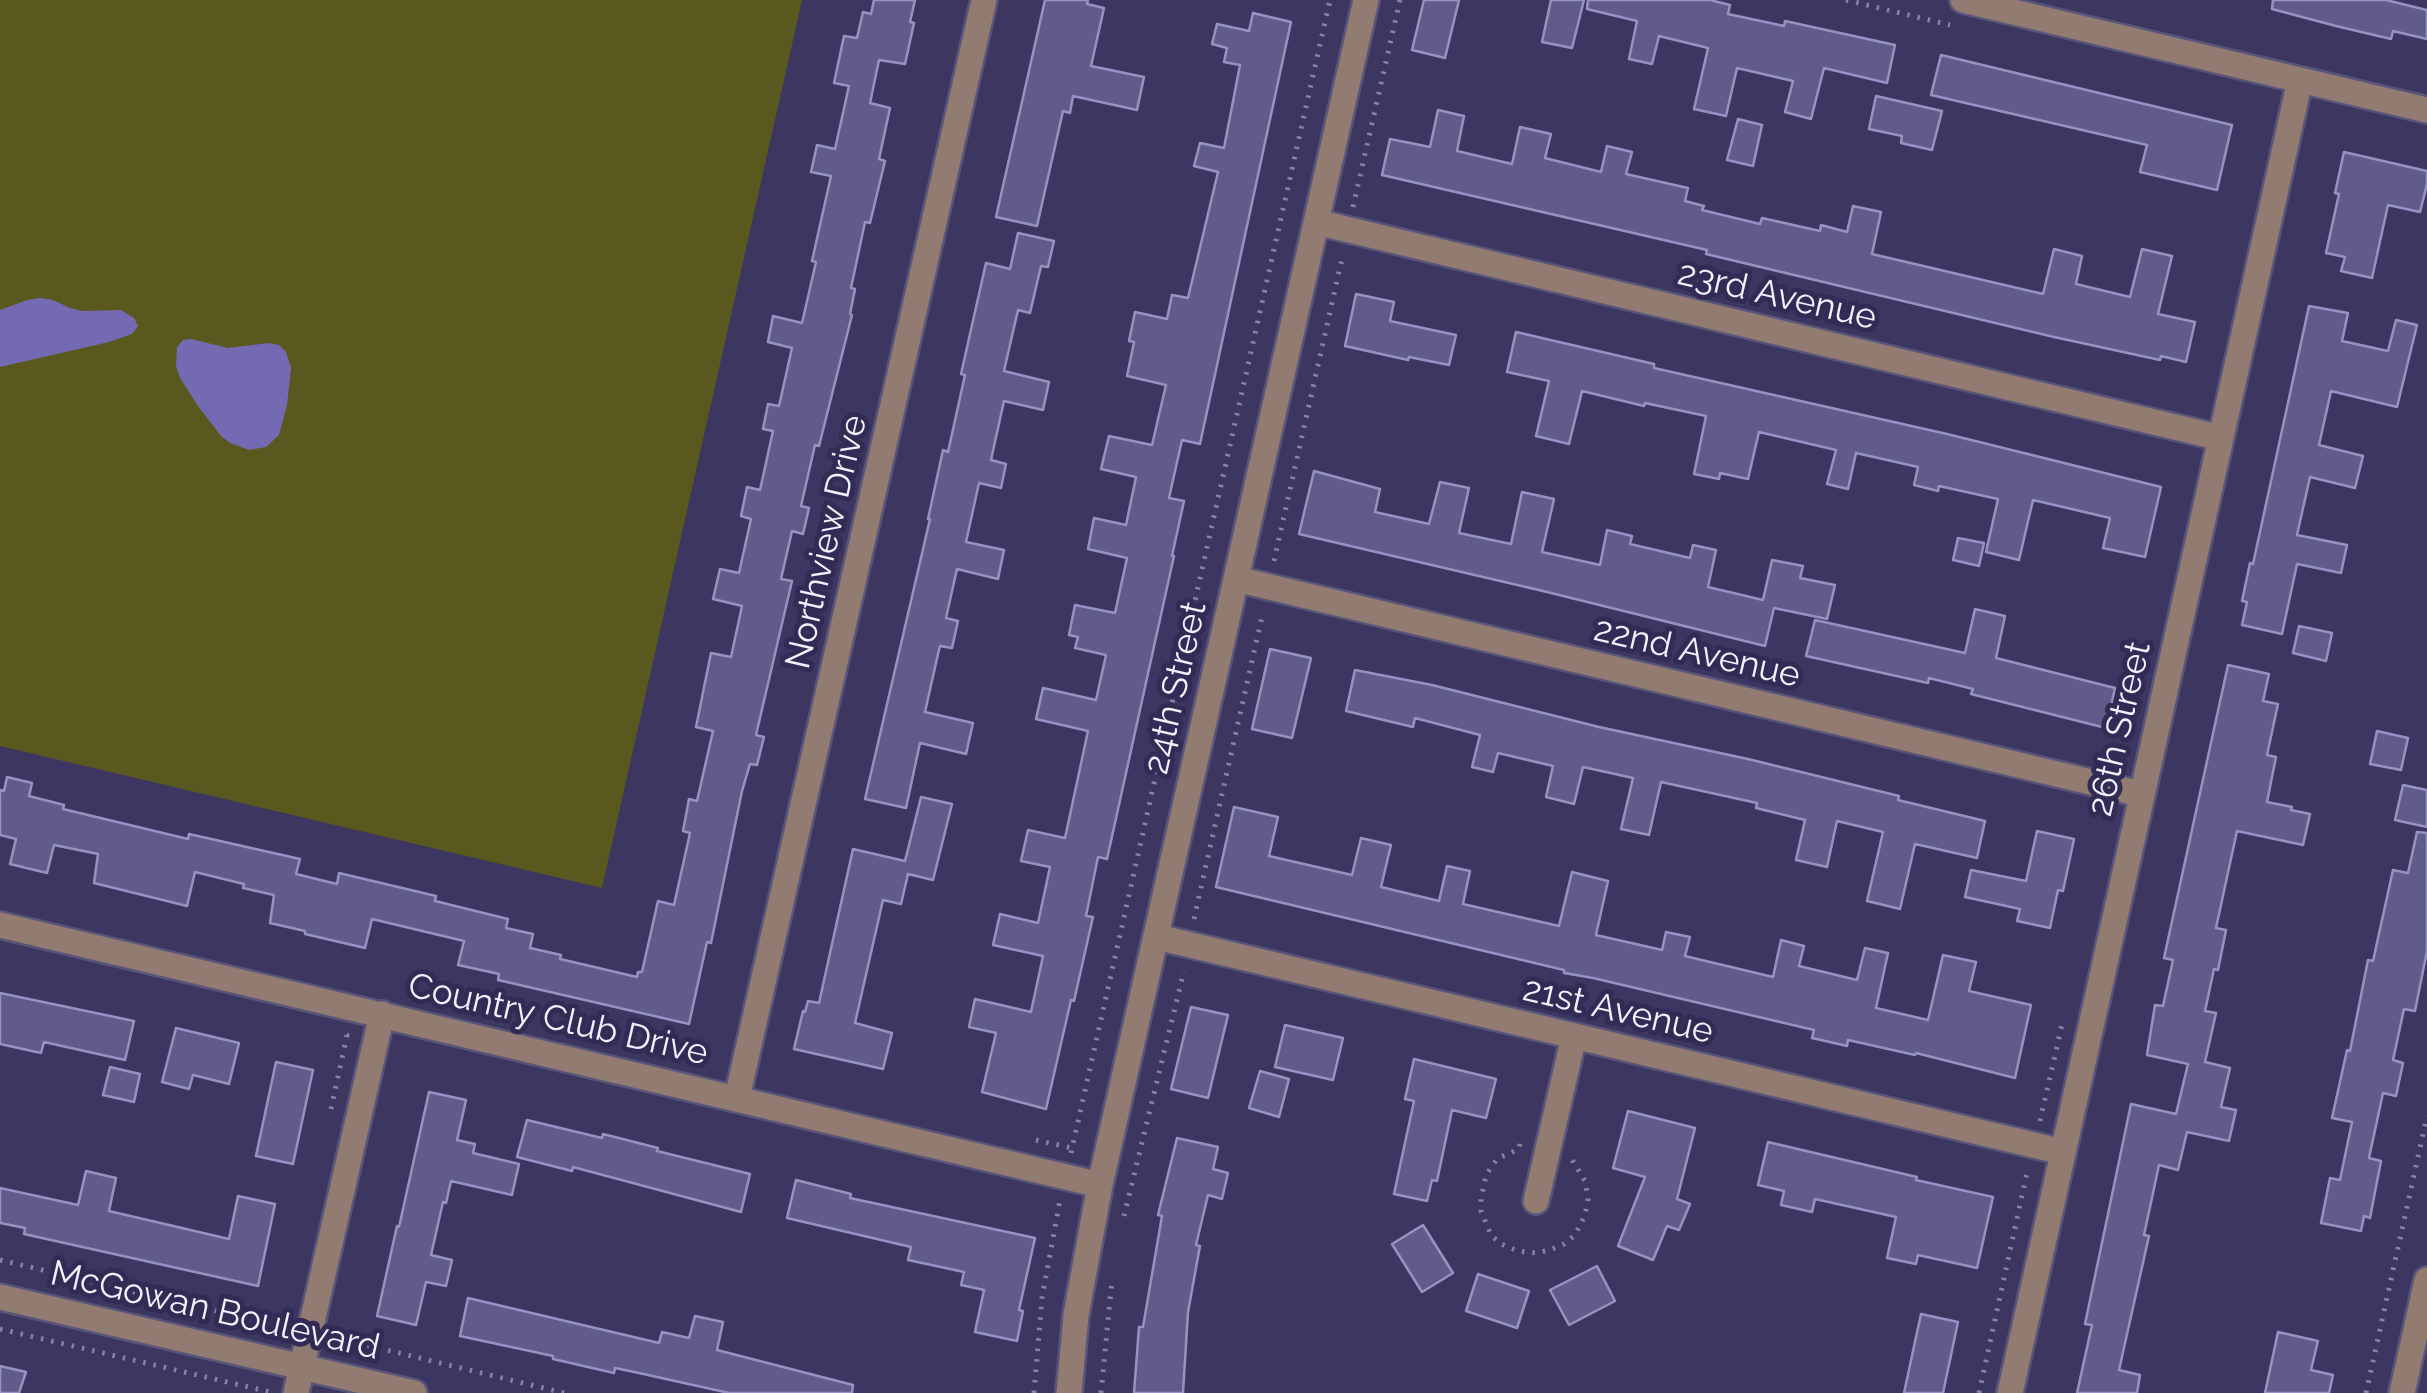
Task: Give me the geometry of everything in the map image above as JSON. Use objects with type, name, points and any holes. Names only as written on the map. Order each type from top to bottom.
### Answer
[{"type":"street","name":"Northview Drive","points":[[737,1098],[984,0]]},
{"type":"street","name":"24th Street","points":[[1069,1393],[1076,1315],[1100,1185],[1366,0]]},
{"type":"street","points":[[1963,0],[2427,110]]},
{"type":"street","name":"26th Street","points":[[2010,1393],[2300,80]]},
{"type":"street","name":"23rd Avenue","points":[[1316,222],[2222,438]]},
{"type":"street","name":"22nd Avenue","points":[[1236,580],[2142,794]]},
{"type":"street","name":"Country Club Drive","points":[[0,925],[1100,1185]]},
{"type":"street","name":"21st Avenue","points":[[1156,937],[2063,1152]]},
{"type":"street","points":[[296,1393],[382,1014]]},
{"type":"street","points":[[1536,1201],[1574,1036]]},
{"type":"street","points":[[2411,1385],[2427,1280]]},
{"type":"street","name":"McGowan Boulevard","points":[[0,1297],[414,1393]]},
{"type":"path","points":[[1070,1159],[1330,0]]},
{"type":"path","points":[[1352,213],[1400,0]]},
{"type":"path","points":[[1272,570],[1345,246]]},
{"type":"path","points":[[1193,927],[1265,604]]},
{"type":"path","points":[[1122,1222],[1182,970],[1200,974]]},
{"type":"path","points":[[328,1030],[347,1035],[330,1113]]},
{"type":"path","points":[[2366,1393],[2427,1116]]},
{"type":"path","points":[[1523,1130],[1518,1149],[1497,1159],[1482,1188],[1481,1211],[1491,1235],[1501,1244],[1536,1253],[1564,1244],[1575,1235],[1588,1199],[1585,1181],[1570,1158]]},
{"type":"path","points":[[1979,1393],[2029,1165]]},
{"type":"path","points":[[1034,1393],[1042,1298],[1061,1192]]},
{"type":"path","points":[[0,1260],[284,1328],[288,1308]]},
{"type":"path","points":[[1101,1393],[1112,1276]]},
{"type":"path","points":[[0,1328],[270,1393]]},
{"type":"path","points":[[337,1339],[564,1393]]},
{"type":"shaded area","points":[[0,0],[802,0],[602,888],[0,746]]},
{"type":"shaded area","points":[[40,298],[82,311],[121,310],[134,318],[138,326],[132,334],[109,342],[0,367],[0,310]]},
{"type":"shaded area","points":[[183,340],[228,348],[269,343],[286,352],[291,368],[287,405],[279,435],[266,447],[249,450],[230,443],[198,406],[176,366],[177,347]]},
{"type":"building","points":[[874,0],[915,0],[910,22],[914,23],[905,64],[879,60],[870,103],[890,108],[879,159],[885,161],[870,223],[865,222],[851,288],[855,289],[852,315],[801,506],[809,508],[803,534],[792,531],[781,579],[792,581],[756,735],[764,737],[757,765],[750,764],[742,791],[711,943],[707,942],[689,1024],[498,980],[499,974],[458,965],[464,941],[372,919],[365,948],[305,934],[270,923],[274,895],[195,872],[187,906],[94,883],[98,854],[54,845],[47,873],[10,864],[16,839],[0,835],[0,790],[4,791],[7,777],[32,783],[29,796],[64,805],[63,809],[188,839],[189,834],[300,859],[296,874],[337,884],[339,873],[436,896],[435,901],[508,919],[506,928],[533,934],[530,948],[637,977],[642,972],[658,901],[674,905],[690,833],[683,831],[689,799],[697,801],[713,731],[696,727],[711,653],[731,657],[742,606],[713,599],[720,569],[739,573],[751,519],[741,516],[747,487],[760,490],[773,431],[763,429],[768,404],[779,406],[792,348],[768,342],[773,316],[802,323],[831,176],[811,172],[817,145],[835,149],[849,86],[834,83],[844,36],[857,38],[863,12],[871,14]]},
{"type":"building","points":[[1045,0],[1088,0],[1087,4],[1104,8],[1091,66],[1144,77],[1137,110],[1073,96],[1070,113],[1063,111],[1037,226],[996,217]]},
{"type":"building","points":[[1424,0],[1459,0],[1445,58],[1412,50]]},
{"type":"building","points":[[1551,0],[1584,0],[1572,48],[1542,42]]},
{"type":"building","points":[[1588,0],[1710,0],[1730,5],[1728,14],[1784,26],[1785,21],[1895,45],[1887,83],[1824,68],[1811,119],[1785,112],[1793,81],[1737,68],[1726,116],[1694,109],[1708,48],[1659,36],[1652,64],[1629,59],[1637,21],[1587,9]]},
{"type":"building","points":[[2273,0],[2386,0],[2427,10],[2427,39],[2393,31],[2391,39],[2336,26],[2272,9]]},
{"type":"building","points":[[1253,13],[1291,22],[1200,444],[1182,440],[1169,498],[1184,501],[1174,556],[1107,859],[1098,857],[1086,916],[1093,917],[1046,1109],[982,1092],[996,1033],[969,1027],[975,999],[1031,1012],[1043,956],[993,945],[1000,914],[1038,923],[1050,867],[1021,861],[1028,830],[1065,838],[1088,731],[1036,719],[1043,688],[1096,700],[1106,655],[1075,648],[1078,637],[1069,635],[1075,605],[1115,613],[1127,558],[1088,549],[1094,518],[1126,525],[1136,477],[1101,469],[1109,436],[1152,445],[1166,385],[1127,376],[1135,312],[1167,319],[1172,295],[1188,298],[1218,172],[1194,166],[1200,143],[1224,148],[1240,65],[1224,62],[1227,48],[1212,44],[1217,24],[1249,31]]},
{"type":"building","points":[[1941,55],[2232,125],[2217,190],[2140,172],[2147,145],[1931,95]]},
{"type":"building","points":[[1876,96],[1942,111],[1932,150],[1901,143],[1902,136],[1869,129]]},
{"type":"building","points":[[1438,110],[1464,116],[1457,151],[1512,164],[1520,127],[1551,134],[1545,158],[1601,172],[1607,146],[1632,152],[1626,174],[1688,188],[1685,201],[1704,206],[1702,210],[1760,224],[1762,218],[1820,231],[1821,225],[1847,232],[1853,206],[1881,212],[1872,254],[2043,294],[2054,249],[2082,256],[2076,284],[2130,297],[2142,249],[2172,256],[2158,314],[2195,322],[2186,362],[2054,337],[1706,254],[1707,250],[1382,175],[1390,139],[1430,147]]},
{"type":"building","points":[[1738,119],[1762,125],[1753,166],[1727,160]]},
{"type":"building","points":[[2344,152],[2427,171],[2420,212],[2388,205],[2372,278],[2341,271],[2345,257],[2326,253]]},
{"type":"building","points":[[1018,233],[1054,241],[1048,267],[1041,266],[1030,313],[1018,310],[1004,371],[1049,382],[1043,410],[1004,401],[991,460],[1006,464],[1001,488],[979,483],[966,542],[1004,550],[998,579],[957,569],[946,618],[958,621],[952,648],[940,646],[925,712],[973,723],[966,754],[920,743],[906,808],[865,799],[943,450],[948,452],[986,263],[1010,269]]},
{"type":"building","points":[[1356,294],[1394,302],[1390,321],[1456,335],[1449,365],[1345,346]]},
{"type":"building","points":[[2309,306],[2348,313],[2342,341],[2388,351],[2396,320],[2417,325],[2397,407],[2331,391],[2319,445],[2363,456],[2355,488],[2310,477],[2297,535],[2347,545],[2341,573],[2297,564],[2282,634],[2242,625],[2247,602],[2242,601]]},
{"type":"building","points":[[1516,332],[2161,487],[2145,557],[2103,548],[2110,518],[2033,500],[2019,560],[1986,552],[1998,499],[1939,486],[1938,491],[1914,485],[1918,467],[1856,453],[1848,489],[1827,484],[1836,450],[1759,432],[1748,479],[1720,473],[1719,479],[1694,474],[1706,416],[1645,403],[1644,406],[1582,391],[1569,444],[1536,436],[1549,381],[1507,372]]},
{"type":"building","points":[[1314,471],[1380,489],[1375,512],[1429,524],[1440,482],[1469,488],[1459,533],[1511,544],[1522,492],[1554,499],[1542,552],[1600,565],[1607,530],[1632,536],[1630,544],[1690,558],[1693,545],[1716,550],[1708,587],[1763,600],[1772,560],[1803,566],[1800,578],[1835,585],[1827,619],[1774,608],[1765,646],[1299,534]]},
{"type":"building","points":[[1958,538],[1984,543],[1979,566],[1953,560]]},
{"type":"building","points":[[1975,609],[2005,616],[1996,658],[2115,688],[2106,728],[1971,694],[1973,689],[1929,678],[1928,683],[1806,656],[1815,620],[1965,653]]},
{"type":"building","points":[[2299,626],[2332,633],[2326,661],[2293,653]]},
{"type":"building","points":[[1270,649],[1311,658],[1292,738],[1252,729]]},
{"type":"building","points":[[2228,665],[2269,674],[2263,701],[2278,704],[2267,755],[2276,757],[2267,802],[2310,814],[2303,845],[2237,831],[2216,928],[2226,930],[2205,1011],[2216,1013],[2205,1062],[2230,1068],[2221,1107],[2236,1110],[2229,1141],[2187,1132],[2178,1170],[2159,1165],[2144,1235],[2149,1236],[2119,1370],[2140,1375],[2137,1393],[2077,1393],[2092,1325],[2085,1324],[2131,1104],[2176,1114],[2188,1064],[2147,1055],[2155,1005],[2163,1006],[2173,960],[2164,958]]},
{"type":"building","points":[[1355,670],[1748,759],[1985,821],[1977,858],[1915,844],[1900,909],[1867,901],[1883,832],[1837,821],[1827,867],[1796,860],[1805,820],[1756,808],[1757,803],[1661,782],[1649,835],[1621,829],[1633,778],[1583,767],[1574,804],[1546,797],[1553,766],[1498,753],[1493,772],[1472,767],[1480,735],[1415,718],[1413,727],[1346,711]]},
{"type":"building","points":[[2377,731],[2408,738],[2401,770],[2370,764]]},
{"type":"building","points":[[2403,785],[2427,790],[2427,827],[2395,820]]},
{"type":"building","points":[[921,797],[952,804],[933,880],[908,874],[901,904],[883,900],[855,1023],[892,1033],[883,1069],[794,1049],[808,1001],[819,1003],[853,849],[905,861]]},
{"type":"building","points":[[1234,807],[1278,817],[1269,856],[1352,875],[1361,838],[1391,845],[1381,887],[1439,901],[1447,866],[1470,871],[1463,904],[1559,926],[1572,872],[1608,881],[1596,935],[1662,950],[1666,932],[1690,937],[1685,956],[1773,977],[1781,940],[1804,946],[1799,966],[1857,980],[1865,948],[1888,953],[1876,1008],[1928,1020],[1943,955],[1976,962],[1969,991],[2031,1005],[2015,1078],[1916,1053],[1848,1040],[1847,1046],[1812,1038],[1814,1030],[1216,887]]},
{"type":"building","points":[[2037,831],[2074,839],[2050,928],[2017,921],[2020,909],[1965,897],[1971,870],[2026,881]]},
{"type":"building","points":[[2417,832],[2427,833],[2427,951],[2415,1011],[2404,1009],[2393,1060],[2403,1063],[2396,1096],[2383,1093],[2369,1158],[2381,1161],[2370,1218],[2364,1216],[2361,1231],[2321,1223],[2330,1178],[2340,1180],[2352,1122],[2332,1118],[2393,870],[2408,873]]},
{"type":"building","points":[[0,993],[134,1021],[125,1060],[44,1042],[41,1053],[0,1044]]},
{"type":"building","points":[[1191,1007],[1228,1015],[1208,1098],[1171,1089]]},
{"type":"building","points":[[1285,1025],[1343,1038],[1333,1080],[1275,1067]]},
{"type":"building","points":[[176,1028],[239,1043],[229,1084],[193,1075],[189,1089],[162,1082]]},
{"type":"building","points":[[1414,1059],[1496,1079],[1486,1118],[1452,1110],[1437,1181],[1432,1180],[1427,1201],[1394,1194],[1414,1101],[1405,1099]]},
{"type":"building","points":[[276,1062],[313,1070],[293,1164],[256,1156]]},
{"type":"building","points":[[110,1067],[140,1074],[134,1102],[103,1095]]},
{"type":"building","points":[[1260,1071],[1289,1079],[1279,1117],[1249,1108]]},
{"type":"building","points":[[429,1092],[466,1100],[457,1140],[475,1144],[473,1153],[519,1164],[512,1195],[451,1181],[431,1255],[452,1260],[446,1286],[426,1282],[416,1325],[377,1316]]},
{"type":"building","points":[[1628,1111],[1695,1128],[1677,1199],[1690,1204],[1679,1230],[1667,1226],[1653,1260],[1618,1246],[1645,1177],[1613,1168]]},
{"type":"building","points":[[527,1120],[602,1138],[603,1134],[750,1174],[741,1212],[573,1167],[572,1171],[517,1157]]},
{"type":"building","points":[[1177,1138],[1218,1147],[1213,1169],[1228,1173],[1222,1199],[1208,1195],[1196,1245],[1200,1246],[1188,1312],[1183,1393],[1134,1393],[1139,1327],[1143,1327],[1162,1216],[1158,1215]]},
{"type":"building","points":[[1768,1142],[1993,1197],[1977,1268],[1918,1255],[1916,1264],[1887,1258],[1896,1217],[1815,1199],[1812,1212],[1781,1205],[1784,1191],[1758,1185]]},
{"type":"building","points":[[86,1171],[116,1178],[109,1211],[229,1239],[238,1196],[275,1204],[258,1286],[24,1234],[25,1228],[0,1223],[0,1188],[78,1205]]},
{"type":"building","points":[[796,1180],[851,1194],[850,1198],[1035,1238],[1019,1310],[1023,1311],[1017,1341],[975,1332],[984,1290],[961,1285],[964,1272],[908,1260],[911,1247],[787,1218]]},
{"type":"building","points":[[1423,1225],[1453,1273],[1422,1292],[1392,1244]]},
{"type":"building","points":[[1597,1266],[1615,1301],[1569,1325],[1550,1290]]},
{"type":"building","points":[[1478,1274],[1529,1291],[1517,1328],[1466,1311]]},
{"type":"building","points":[[468,1298],[659,1343],[662,1332],[689,1338],[695,1316],[723,1322],[717,1350],[853,1385],[852,1393],[729,1393],[615,1368],[614,1373],[460,1336]]},
{"type":"building","points":[[1921,1314],[1958,1322],[1943,1393],[1904,1393]]},
{"type":"building","points":[[2278,1332],[2318,1341],[2311,1370],[2333,1375],[2329,1393],[2265,1393]]},
{"type":"building","points":[[0,1366],[26,1372],[19,1393],[0,1393]]}]
